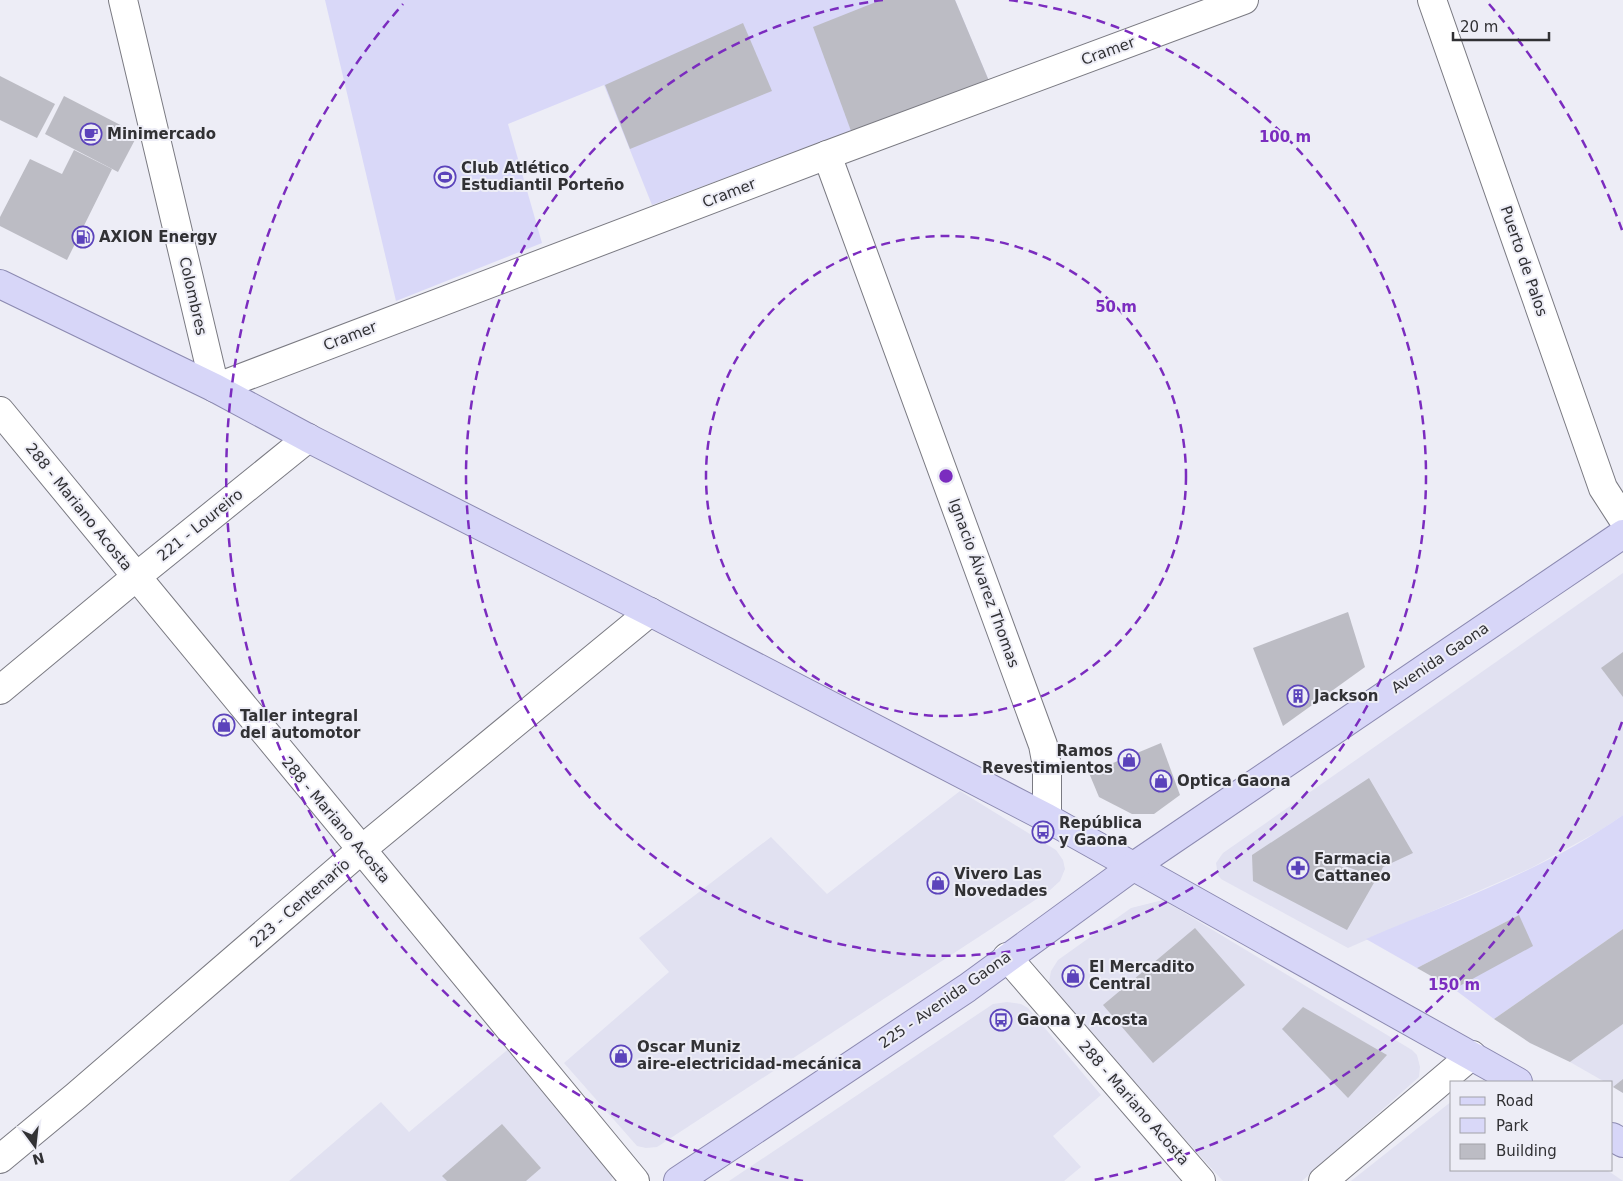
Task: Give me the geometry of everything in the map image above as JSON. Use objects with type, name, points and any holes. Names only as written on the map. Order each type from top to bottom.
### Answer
[{"type":"main road","points":[[0,284],[215,388],[308,438],[650,612],[1047,818],[1516,1081]]},
{"type":"main road","name":"Avenida Gaona","points":[[1134,866],[1623,534]]},
{"type":"main road","name":"225 - Avenida Gaona","points":[[678,1181],[967,988],[1134,866]]},
{"type":"street","name":"Colombres","points":[[123,0],[215,388]]},
{"type":"street","name":"Cramer","points":[[215,388],[827,155],[1244,0]]},
{"type":"street","name":"Puerto de Palos","points":[[1432,0],[1603,488],[1623,519]]},
{"type":"street","name":"Ignacio Álvarez Thomas","points":[[827,155],[1043,745],[1047,766],[1047,818]]},
{"type":"street","name":"288 - Mariano Acosta","points":[[0,411],[635,1181]]},
{"type":"street","name":"221 - Loureiro","points":[[0,690],[308,438]]},
{"type":"street","name":"223 - Centenario","points":[[0,1159],[76,1096],[361,850],[650,612]]},
{"type":"street","name":"288 - Mariano Acosta","points":[[1007,958],[1201,1181]]},
{"type":"street","points":[[1323,1181],[1472,1056]]},
{"type":"shaded area","points":[[1623,573],[1623,815],[1601,830],[1531,868],[1348,948],[1221,879],[1218,875],[1216,863],[1223,853]]},
{"type":"shaded area","points":[[960,791],[1056,850],[1063,860],[1065,869],[1060,881],[1049,891],[657,1147],[646,1148],[637,1146],[564,1063],[669,972],[639,938],[771,837],[827,894]]},
{"type":"shaded area","points":[[1163,900],[1412,1050],[1417,1055],[1420,1067],[1419,1077],[1302,1181],[1223,1181],[1054,996],[1048,987],[1051,971],[1058,960],[1131,908]]},
{"type":"shaded area","points":[[1007,1002],[1021,1004],[1028,1008],[1101,1095],[1053,1136],[1081,1167],[1064,1181],[729,1181],[993,1004]]},
{"type":"shaded area","points":[[1623,1024],[1623,1093],[1613,1087],[1613,1081],[1603,1081],[1570,1062]]},
{"type":"shaded area","points":[[511,1047],[614,1174],[611,1181],[289,1181],[381,1102],[409,1132]]},
{"type":"shaded area","points":[[1450,1103],[1450,1171],[1608,1171],[1623,1181],[1351,1181]]},
{"type":"green space","name":"Club Atlético Estudiantil Porteño","points":[[325,0],[955,0],[989,81],[652,205],[604,85],[508,124],[542,243],[396,301]]},
{"type":"green space","points":[[1623,815],[1623,929],[1494,1019],[1454,989],[1519,915],[1417,968],[1366,939],[1531,869],[1593,835]]},
{"type":"building","points":[[881,0],[955,0],[989,81],[851,131],[813,27]]},
{"type":"building","points":[[743,23],[772,91],[630,149],[605,85]]},
{"type":"building","points":[[0,76],[55,104],[37,138],[0,120]]},
{"type":"building","name":"Minimercado","points":[[64,96],[138,134],[118,172],[45,134]]},
{"type":"building","points":[[74,150],[112,169],[67,260],[0,226],[0,217],[30,159],[62,174]]},
{"type":"building","name":"Jackson","points":[[1348,612],[1365,667],[1283,726],[1253,648]]},
{"type":"building","points":[[1623,652],[1623,697],[1601,668]]},
{"type":"building","points":[[1161,743],[1180,795],[1154,814],[1132,814],[1099,797],[1089,773]]},
{"type":"building","points":[[1369,778],[1413,853],[1383,867],[1378,878],[1317,856],[1375,881],[1347,930],[1253,881],[1252,855]]},
{"type":"building","points":[[1519,915],[1533,946],[1454,989],[1417,968]]},
{"type":"building","points":[[1195,928],[1245,985],[1153,1063],[1103,1005]]},
{"type":"building","points":[[1623,929],[1623,1024],[1570,1062],[1530,1043],[1494,1019]]},
{"type":"building","points":[[1303,1007],[1387,1055],[1348,1098],[1282,1029]]},
{"type":"building","points":[[1623,1079],[1623,1093],[1613,1087]]},
{"type":"building","points":[[502,1124],[541,1168],[526,1181],[447,1181],[442,1176]]},
{"type":"place","name":"Minimercado","points":[[91,134]]},
{"type":"place","name":"Club Atlético Estudiantil Porteño","points":[[445,177]]},
{"type":"place","name":"AXION Energy","points":[[83,237]]},
{"type":"place","name":"Jackson","points":[[1298,696]]},
{"type":"place","name":"Taller integral del automotor","points":[[224,725]]},
{"type":"place","name":"Ramos Revestimientos","points":[[1129,760]]},
{"type":"place","name":"Optica Gaona","points":[[1161,781]]},
{"type":"place","name":"República y Gaona","points":[[1043,832]]},
{"type":"place","name":"Farmacia Cattaneo","points":[[1298,868]]},
{"type":"place","name":"Vivero Las Novedades","points":[[938,883]]},
{"type":"place","name":"El Mercadito Central","points":[[1073,976]]},
{"type":"place","name":"Gaona y Acosta","points":[[1001,1020]]},
{"type":"place","name":"Oscar Muniz aire-electricidad-mecánica","points":[[621,1056]]}]
